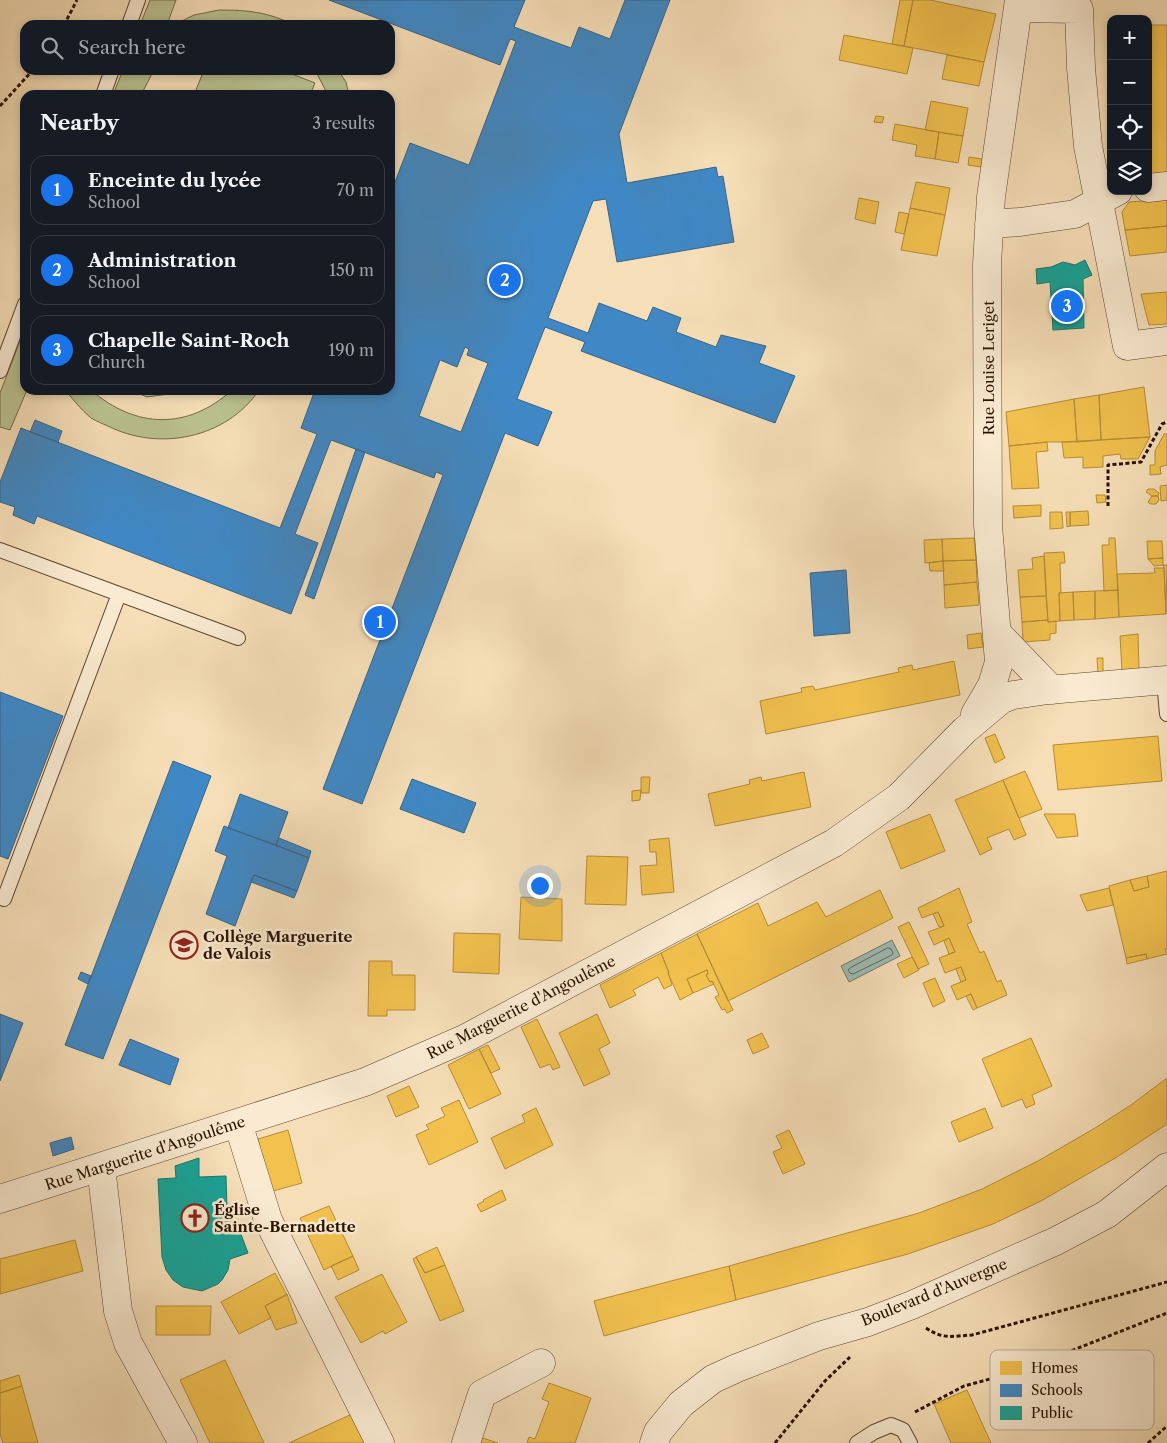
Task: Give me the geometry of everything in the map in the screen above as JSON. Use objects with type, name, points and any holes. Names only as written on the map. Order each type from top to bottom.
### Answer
[{"type":"street","points":[[1018,4],[1078,8],[1088,146],[1108,196],[1120,346],[1167,341]]},
{"type":"street","name":"Rue Louise Leriget","points":[[965,730],[992,685],[999,662],[988,525],[989,224],[998,142],[1018,4]]},
{"type":"street","points":[[1152,188],[1167,186]]},
{"type":"street","points":[[989,224],[1020,222],[1075,214],[1108,196]]},
{"type":"street","points":[[998,634],[1052,690]]},
{"type":"street","points":[[965,730],[1002,699],[1013,695],[1165,680]]},
{"type":"street","name":"Rue Marguerite d'Angoulême","points":[[0,1199],[365,1082],[464,1039],[834,843],[899,797],[965,730]]},
{"type":"street","points":[[238,1123],[268,1220],[380,1443]]},
{"type":"street","name":"Boulevard d'Auvergne","points":[[654,1443],[658,1432],[681,1404],[713,1379],[819,1336],[868,1322],[912,1305],[1056,1241],[1107,1214],[1167,1166]]},
{"type":"street","points":[[101,1167],[118,1311],[128,1343],[183,1443]]},
{"type":"street","points":[[466,1443],[482,1394],[541,1363]]},
{"type":"lane","points":[[130,20],[138,0]]},
{"type":"lane","points":[[104,90],[110,75]]},
{"type":"lane","points":[[0,371],[20,317]]},
{"type":"lane","points":[[0,550],[238,638]]},
{"type":"lane","points":[[4,898],[119,594]]},
{"type":"lane","points":[[1165,680],[1167,714]]},
{"type":"lane","points":[[856,1443],[874,1432],[891,1425],[903,1430],[910,1443]]},
{"type":"path","points":[[67,20],[77,0]]},
{"type":"path","points":[[0,106],[28,75]]},
{"type":"path","points":[[1108,506],[1108,465],[1141,462],[1162,424],[1167,422]]},
{"type":"path","points":[[912,1305],[917,1319],[937,1336],[951,1337],[972,1335],[1167,1282]]},
{"type":"path","points":[[1073,1350],[1167,1313]]},
{"type":"path","points":[[774,1443],[825,1381],[850,1357],[868,1322]]},
{"type":"path","points":[[891,1425],[964,1386],[990,1379]]},
{"type":"path","points":[[1148,1443],[1167,1426]]},
{"type":"green space","points":[[150,0],[176,0],[169,20],[142,20]]},
{"type":"green space","points":[[219,10],[239,11],[258,13],[282,20],[184,20],[194,15]]},
{"type":"green space","points":[[121,75],[151,75],[144,90],[115,90]]},
{"type":"green space","points":[[202,75],[295,75],[315,83],[312,90],[196,90]]},
{"type":"green space","points":[[318,75],[341,75],[348,90],[325,90]]},
{"type":"green space","points":[[20,341],[20,395],[25,395],[10,430],[0,427],[0,393]]},
{"type":"green space","points":[[69,395],[98,395],[108,403],[126,412],[144,418],[162,420],[180,418],[198,412],[225,395],[255,395],[229,420],[191,436],[170,439],[128,434],[91,418]]},
{"type":"green space","points":[[142,395],[162,395],[147,397]]},
{"type":"water","points":[[892,940],[900,956],[849,982],[841,966]]},
{"type":"building: Homes","points":[[900,0],[913,0],[904,46],[892,44]]},
{"type":"building: Homes","points":[[913,0],[930,0],[996,14],[984,62],[904,46]]},
{"type":"building: Homes","points":[[1152,25],[1167,25],[1167,176],[1152,178]]},
{"type":"building: Homes","points":[[844,35],[913,48],[907,74],[839,60]]},
{"type":"building: Homes","points":[[947,55],[984,62],[979,86],[942,79]]},
{"type":"building: Homes","points":[[931,101],[968,108],[963,136],[925,130]]},
{"type":"building: Homes","points":[[876,116],[884,117],[882,123],[874,122]]},
{"type":"building: Homes","points":[[895,124],[939,132],[935,159],[915,156],[917,145],[892,140]]},
{"type":"building: Homes","points":[[939,132],[963,136],[958,163],[935,159]]},
{"type":"building: Homes","points":[[969,157],[982,159],[981,167],[968,165]]},
{"type":"building: Homes","points":[[916,182],[950,188],[945,215],[910,208]]},
{"type":"building: Homes","points":[[859,198],[879,202],[875,224],[855,219]]},
{"type":"building: Homes","points":[[1167,199],[1167,226],[1125,230],[1122,212],[1129,202]]},
{"type":"building: Homes","points":[[910,208],[945,215],[937,256],[901,250]]},
{"type":"building: Homes","points":[[899,212],[909,214],[904,234],[895,232]]},
{"type":"building: Homes","points":[[1167,226],[1167,252],[1130,256],[1125,230]]},
{"type":"building: Homes","points":[[1167,292],[1167,324],[1149,325],[1141,294]]},
{"type":"building: Homes","points":[[1144,387],[1150,437],[1101,440],[1099,395]]},
{"type":"building: Homes","points":[[1099,395],[1101,440],[1077,442],[1074,399]]},
{"type":"building: Homes","points":[[1074,399],[1077,442],[1047,442],[1009,446],[1006,412]]},
{"type":"building: Homes","points":[[1164,434],[1167,434],[1167,465],[1160,467],[1161,474],[1150,475],[1150,465],[1155,465],[1155,451]]},
{"type":"building: Homes","points":[[1150,437],[1138,459],[1121,459],[1120,454],[1103,456],[1103,467],[1083,468],[1083,457],[1064,458],[1062,442]]},
{"type":"building: Homes","points":[[1047,442],[1048,451],[1036,452],[1039,488],[1012,489],[1009,446]]},
{"type":"building: Homes","points":[[1167,485],[1167,500],[1161,501],[1160,486]]},
{"type":"building: Homes","points":[[1148,489],[1154,489],[1159,493],[1158,496],[1152,496],[1146,492]]},
{"type":"building: Homes","points":[[1096,495],[1105,495],[1106,502],[1097,503]]},
{"type":"building: Homes","points":[[1152,496],[1158,496],[1159,500],[1156,504],[1148,502]]},
{"type":"building: Homes","points":[[1041,505],[1041,516],[1014,518],[1013,506]]},
{"type":"building: Homes","points":[[1088,511],[1089,525],[1070,526],[1070,512]]},
{"type":"building: Homes","points":[[1050,512],[1062,512],[1063,528],[1050,529]]},
{"type":"building: Homes","points":[[1066,512],[1070,512],[1070,526],[1067,527]]},
{"type":"building: Homes","points":[[974,538],[976,560],[943,561],[942,539]]},
{"type":"building: Homes","points":[[1109,538],[1115,538],[1118,590],[1104,591],[1102,545],[1109,545]]},
{"type":"building: Homes","points":[[942,539],[943,561],[925,563],[924,540]]},
{"type":"building: Homes","points":[[1147,541],[1162,541],[1163,558],[1148,559]]},
{"type":"building: Homes","points":[[1064,552],[1065,563],[1060,563],[1060,621],[1048,622],[1044,553]]},
{"type":"building: Homes","points":[[1044,556],[1046,596],[1020,597],[1018,570],[1033,569],[1032,558]]},
{"type":"building: Homes","points":[[1163,558],[1163,565],[1154,566],[1148,559]]},
{"type":"building: Homes","points":[[976,560],[977,582],[944,585],[943,561]]},
{"type":"building: Homes","points":[[943,561],[944,571],[930,571],[929,563]]},
{"type":"building: Homes","points":[[1163,565],[1167,565],[1166,614],[1164,568]]},
{"type":"building: Homes","points":[[1154,568],[1164,568],[1166,614],[1119,617],[1117,574],[1155,573]]},
{"type":"building: Homes","points":[[977,582],[979,605],[945,608],[944,585]]},
{"type":"building: Homes","points":[[1118,590],[1119,617],[1095,619],[1095,591]]},
{"type":"building: Homes","points":[[1095,591],[1095,619],[1074,620],[1073,592]]},
{"type":"building: Homes","points":[[1073,592],[1074,620],[1060,621],[1059,593]]},
{"type":"building: Homes","points":[[1046,596],[1048,620],[1022,622],[1020,597]]},
{"type":"building: Homes","points":[[1048,620],[1048,622],[1056,621],[1056,633],[1050,634],[1050,640],[1023,642],[1022,622]]},
{"type":"building: Homes","points":[[981,633],[983,647],[968,649],[967,635]]},
{"type":"building: Homes","points":[[1138,634],[1139,670],[1122,671],[1120,636]]},
{"type":"building: Homes","points":[[1097,658],[1103,658],[1103,672],[1098,672]]},
{"type":"building: Homes","points":[[954,661],[960,695],[766,734],[760,701],[802,692],[801,688],[813,686],[815,690],[899,672],[898,668],[912,665],[913,670]]},
{"type":"building: Homes","points":[[995,734],[1005,758],[995,763],[985,738]]},
{"type":"building: Homes","points":[[1158,736],[1162,781],[1058,790],[1053,745]]},
{"type":"building: Homes","points":[[1025,771],[1042,809],[1019,818],[1003,780]]},
{"type":"building: Homes","points":[[804,772],[811,807],[715,826],[708,794],[750,784],[749,780],[761,777],[762,781]]},
{"type":"building: Homes","points":[[641,777],[650,777],[649,793],[641,793]]},
{"type":"building: Homes","points":[[1003,780],[1026,835],[1014,840],[1009,829],[987,838],[992,849],[980,855],[955,800]]},
{"type":"building: Homes","points":[[641,790],[640,800],[632,801],[632,791]]},
{"type":"building: Homes","points":[[930,814],[945,851],[901,869],[886,832]]},
{"type":"building: Homes","points":[[1044,814],[1075,814],[1078,836],[1057,838]]},
{"type":"building: Homes","points":[[669,838],[674,892],[642,895],[640,866],[657,865],[656,852],[650,852],[649,840]]},
{"type":"building: Homes","points":[[587,856],[628,857],[626,905],[585,904]]},
{"type":"building: Homes","points":[[1167,871],[1167,949],[1165,949],[1167,954],[1147,959],[1146,954],[1126,958],[1109,886],[1130,880],[1134,891],[1149,887],[1147,876]]},
{"type":"building: Homes","points":[[1147,876],[1149,887],[1134,891],[1130,880]]},
{"type":"building: Homes","points":[[959,888],[972,922],[967,924],[980,953],[984,951],[997,982],[1001,980],[1007,995],[977,1008],[971,994],[957,1000],[951,986],[966,980],[961,967],[945,973],[939,958],[955,952],[949,938],[934,945],[928,932],[944,926],[938,912],[922,918],[918,908]]},
{"type":"building: Homes","points":[[1109,888],[1113,905],[1087,911],[1080,895]]},
{"type":"building: Homes","points":[[880,890],[893,918],[728,1001],[697,934],[758,903],[768,926],[817,902],[826,917]]},
{"type":"building: Homes","points":[[521,897],[562,899],[562,941],[519,939]]},
{"type":"building: Homes","points":[[938,912],[944,926],[939,927],[933,914]]},
{"type":"building: Homes","points":[[909,922],[929,964],[918,969],[898,927]]},
{"type":"building: Homes","points":[[454,933],[500,934],[499,974],[453,972]]},
{"type":"building: Homes","points":[[697,934],[733,1010],[727,1013],[725,1009],[722,1010],[715,997],[719,995],[712,981],[710,982],[706,975],[708,974],[707,970],[687,979],[693,993],[680,1000],[668,973],[661,953]]},
{"type":"building: Homes","points":[[949,938],[955,952],[949,954],[944,941]]},
{"type":"building: Homes","points":[[661,953],[672,985],[664,989],[658,977],[633,990],[636,995],[610,1008],[600,985]]},
{"type":"building: Homes","points":[[1146,954],[1147,959],[1127,964],[1126,958]]},
{"type":"building: Homes","points":[[912,957],[919,970],[904,978],[897,964]]},
{"type":"building: Homes","points":[[369,961],[392,961],[392,975],[415,975],[415,1010],[387,1010],[387,1016],[368,1016]]},
{"type":"building: Homes","points":[[961,967],[966,980],[961,982],[956,969]]},
{"type":"building: Homes","points":[[707,970],[708,974],[706,975],[710,982],[712,981],[714,984],[693,993],[687,979]]},
{"type":"building: Homes","points":[[935,978],[945,1001],[933,1007],[923,983]]},
{"type":"building: Homes","points":[[971,994],[977,1008],[973,1010],[966,996]]},
{"type":"building: Homes","points":[[597,1014],[610,1043],[599,1049],[610,1074],[584,1086],[559,1033]]},
{"type":"building: Homes","points":[[537,1019],[560,1067],[553,1070],[550,1064],[540,1068],[521,1027]]},
{"type":"building: Homes","points":[[762,1033],[769,1047],[753,1054],[747,1040]]},
{"type":"building: Homes","points":[[1031,1038],[1052,1086],[1032,1095],[1035,1104],[1026,1108],[1022,1099],[1002,1107],[982,1059]]},
{"type":"building: Homes","points":[[488,1045],[500,1069],[491,1073],[479,1049]]},
{"type":"building: Homes","points":[[479,1049],[501,1094],[469,1109],[448,1065]]},
{"type":"building: Homes","points":[[1167,1078],[1167,1124],[1117,1157],[1041,1201],[993,1224],[908,1254],[736,1300],[729,1266],[919,1213],[982,1189],[1038,1161],[1095,1128],[1131,1105]]},
{"type":"building: Homes","points":[[409,1086],[419,1107],[396,1117],[387,1096]]},
{"type":"building: Homes","points":[[459,1100],[478,1142],[429,1165],[416,1135],[429,1129],[426,1125],[445,1116],[441,1108]]},
{"type":"building: Homes","points":[[536,1108],[553,1145],[505,1169],[491,1138],[525,1122],[522,1115]]},
{"type":"building: Homes","points":[[985,1108],[993,1128],[959,1142],[951,1122]]},
{"type":"building: Homes","points":[[288,1130],[302,1183],[273,1191],[258,1139]]},
{"type":"building: Homes","points":[[789,1130],[805,1164],[783,1174],[773,1152],[782,1148],[776,1136]]},
{"type":"building: Homes","points":[[502,1190],[506,1200],[481,1212],[477,1205]]},
{"type":"building: Homes","points":[[329,1206],[353,1256],[324,1270],[300,1218]]},
{"type":"building: Homes","points":[[75,1240],[83,1271],[0,1294],[0,1259]]},
{"type":"building: Homes","points":[[437,1247],[445,1265],[425,1273],[416,1257]]},
{"type":"building: Homes","points":[[353,1256],[359,1270],[338,1280],[331,1266]]},
{"type":"building: Homes","points":[[416,1257],[425,1273],[445,1265],[464,1311],[440,1321],[413,1259]]},
{"type":"building: Homes","points":[[729,1266],[736,1300],[604,1336],[594,1301]]},
{"type":"building: Homes","points":[[275,1273],[287,1295],[265,1306],[271,1318],[239,1334],[221,1302]]},
{"type":"building: Homes","points":[[382,1274],[407,1322],[385,1334],[383,1331],[361,1343],[335,1297]]},
{"type":"building: Homes","points":[[287,1294],[297,1323],[276,1330],[265,1306]]},
{"type":"building: Homes","points":[[156,1306],[211,1306],[210,1335],[156,1335]]},
{"type":"building: Homes","points":[[225,1360],[264,1443],[210,1443],[180,1380]]},
{"type":"building: Homes","points":[[19,1375],[22,1386],[0,1393],[0,1381]]},
{"type":"building: Homes","points":[[549,1383],[591,1398],[575,1443],[527,1443],[529,1437],[535,1439],[549,1402],[542,1399]]},
{"type":"building: Homes","points":[[22,1386],[38,1443],[3,1443],[0,1434],[0,1393]]},
{"type":"building: Homes","points":[[967,1390],[991,1443],[951,1443],[934,1404]]},
{"type":"building: Homes","points":[[352,1414],[365,1443],[289,1443]]},
{"type":"building: Homes","points":[[480,1437],[498,1443],[478,1443]]},
{"type":"building: Schools","points":[[329,0],[525,0],[514,27],[571,48],[579,27],[610,39],[625,0],[670,0],[619,134],[627,183],[716,167],[718,177],[723,176],[734,242],[617,262],[606,199],[593,201],[548,318],[588,333],[599,303],[647,321],[653,307],[681,318],[676,332],[716,347],[721,335],[766,346],[759,363],[795,376],[775,423],[581,351],[585,342],[545,327],[517,399],[552,412],[538,446],[505,433],[362,804],[323,789],[443,475],[436,472],[434,478],[331,440],[295,534],[318,543],[291,614],[37,516],[34,524],[13,515],[15,507],[0,502],[0,482],[21,428],[280,528],[317,434],[301,428],[313,395],[395,395],[395,182],[410,143],[469,165],[516,41],[510,39],[500,65],[395,25],[395,20],[382,20]],"holes":[[[465,347],[469,349],[467,355],[488,363],[461,432],[419,416],[440,360],[457,367]]]},
{"type":"building: Schools","points":[[35,420],[62,431],[58,442],[30,432]]},
{"type":"building: Schools","points":[[356,449],[365,452],[314,599],[305,595]]},
{"type":"building: Schools","points":[[846,570],[850,633],[814,636],[810,573]]},
{"type":"building: Schools","points":[[0,692],[63,716],[8,859],[0,856]]},
{"type":"building: Schools","points":[[173,761],[211,776],[103,1059],[65,1045]]},
{"type":"building: Schools","points":[[412,779],[476,803],[464,833],[400,809]]},
{"type":"building: Schools","points":[[240,794],[288,812],[276,845],[228,828]]},
{"type":"building: Schools","points":[[224,826],[309,858],[297,891],[254,875],[235,926],[206,914],[227,856],[215,851]]},
{"type":"building: Schools","points":[[279,838],[311,851],[309,858],[276,845]]},
{"type":"building: Schools","points":[[254,875],[297,891],[294,898],[251,882]]},
{"type":"building: Schools","points":[[81,972],[91,976],[88,984],[78,979]]},
{"type":"building: Schools","points":[[0,1014],[23,1023],[0,1081]]},
{"type":"building: Schools","points":[[130,1039],[179,1059],[170,1085],[119,1065]]},
{"type":"building: Schools","points":[[71,1137],[74,1149],[53,1156],[50,1143]]},
{"type":"building: Public","points":[[1085,260],[1092,275],[1083,279],[1084,328],[1053,330],[1050,282],[1037,284],[1036,269],[1051,267],[1063,262],[1075,265]]},
{"type":"building: Public","name":"Église Sainte-Bernadette","points":[[199,1158],[199,1177],[226,1176],[227,1208],[232,1231],[239,1229],[248,1253],[230,1259],[228,1270],[222,1280],[218,1284],[202,1291],[183,1287],[173,1280],[166,1270],[162,1257],[158,1179],[176,1178],[175,1166]]},
{"type":"place","name":"Administration","points":[[505,280]]},
{"type":"place","name":"Chapelle Saint-Roch","points":[[1067,306]]},
{"type":"place","name":"Enceinte du lycée","points":[[380,622]]},
{"type":"place","name":"Collège Marguerite de Valois","points":[[184,945]]},
{"type":"place","name":"Église Sainte-Bernadette","points":[[195,1218]]}]
